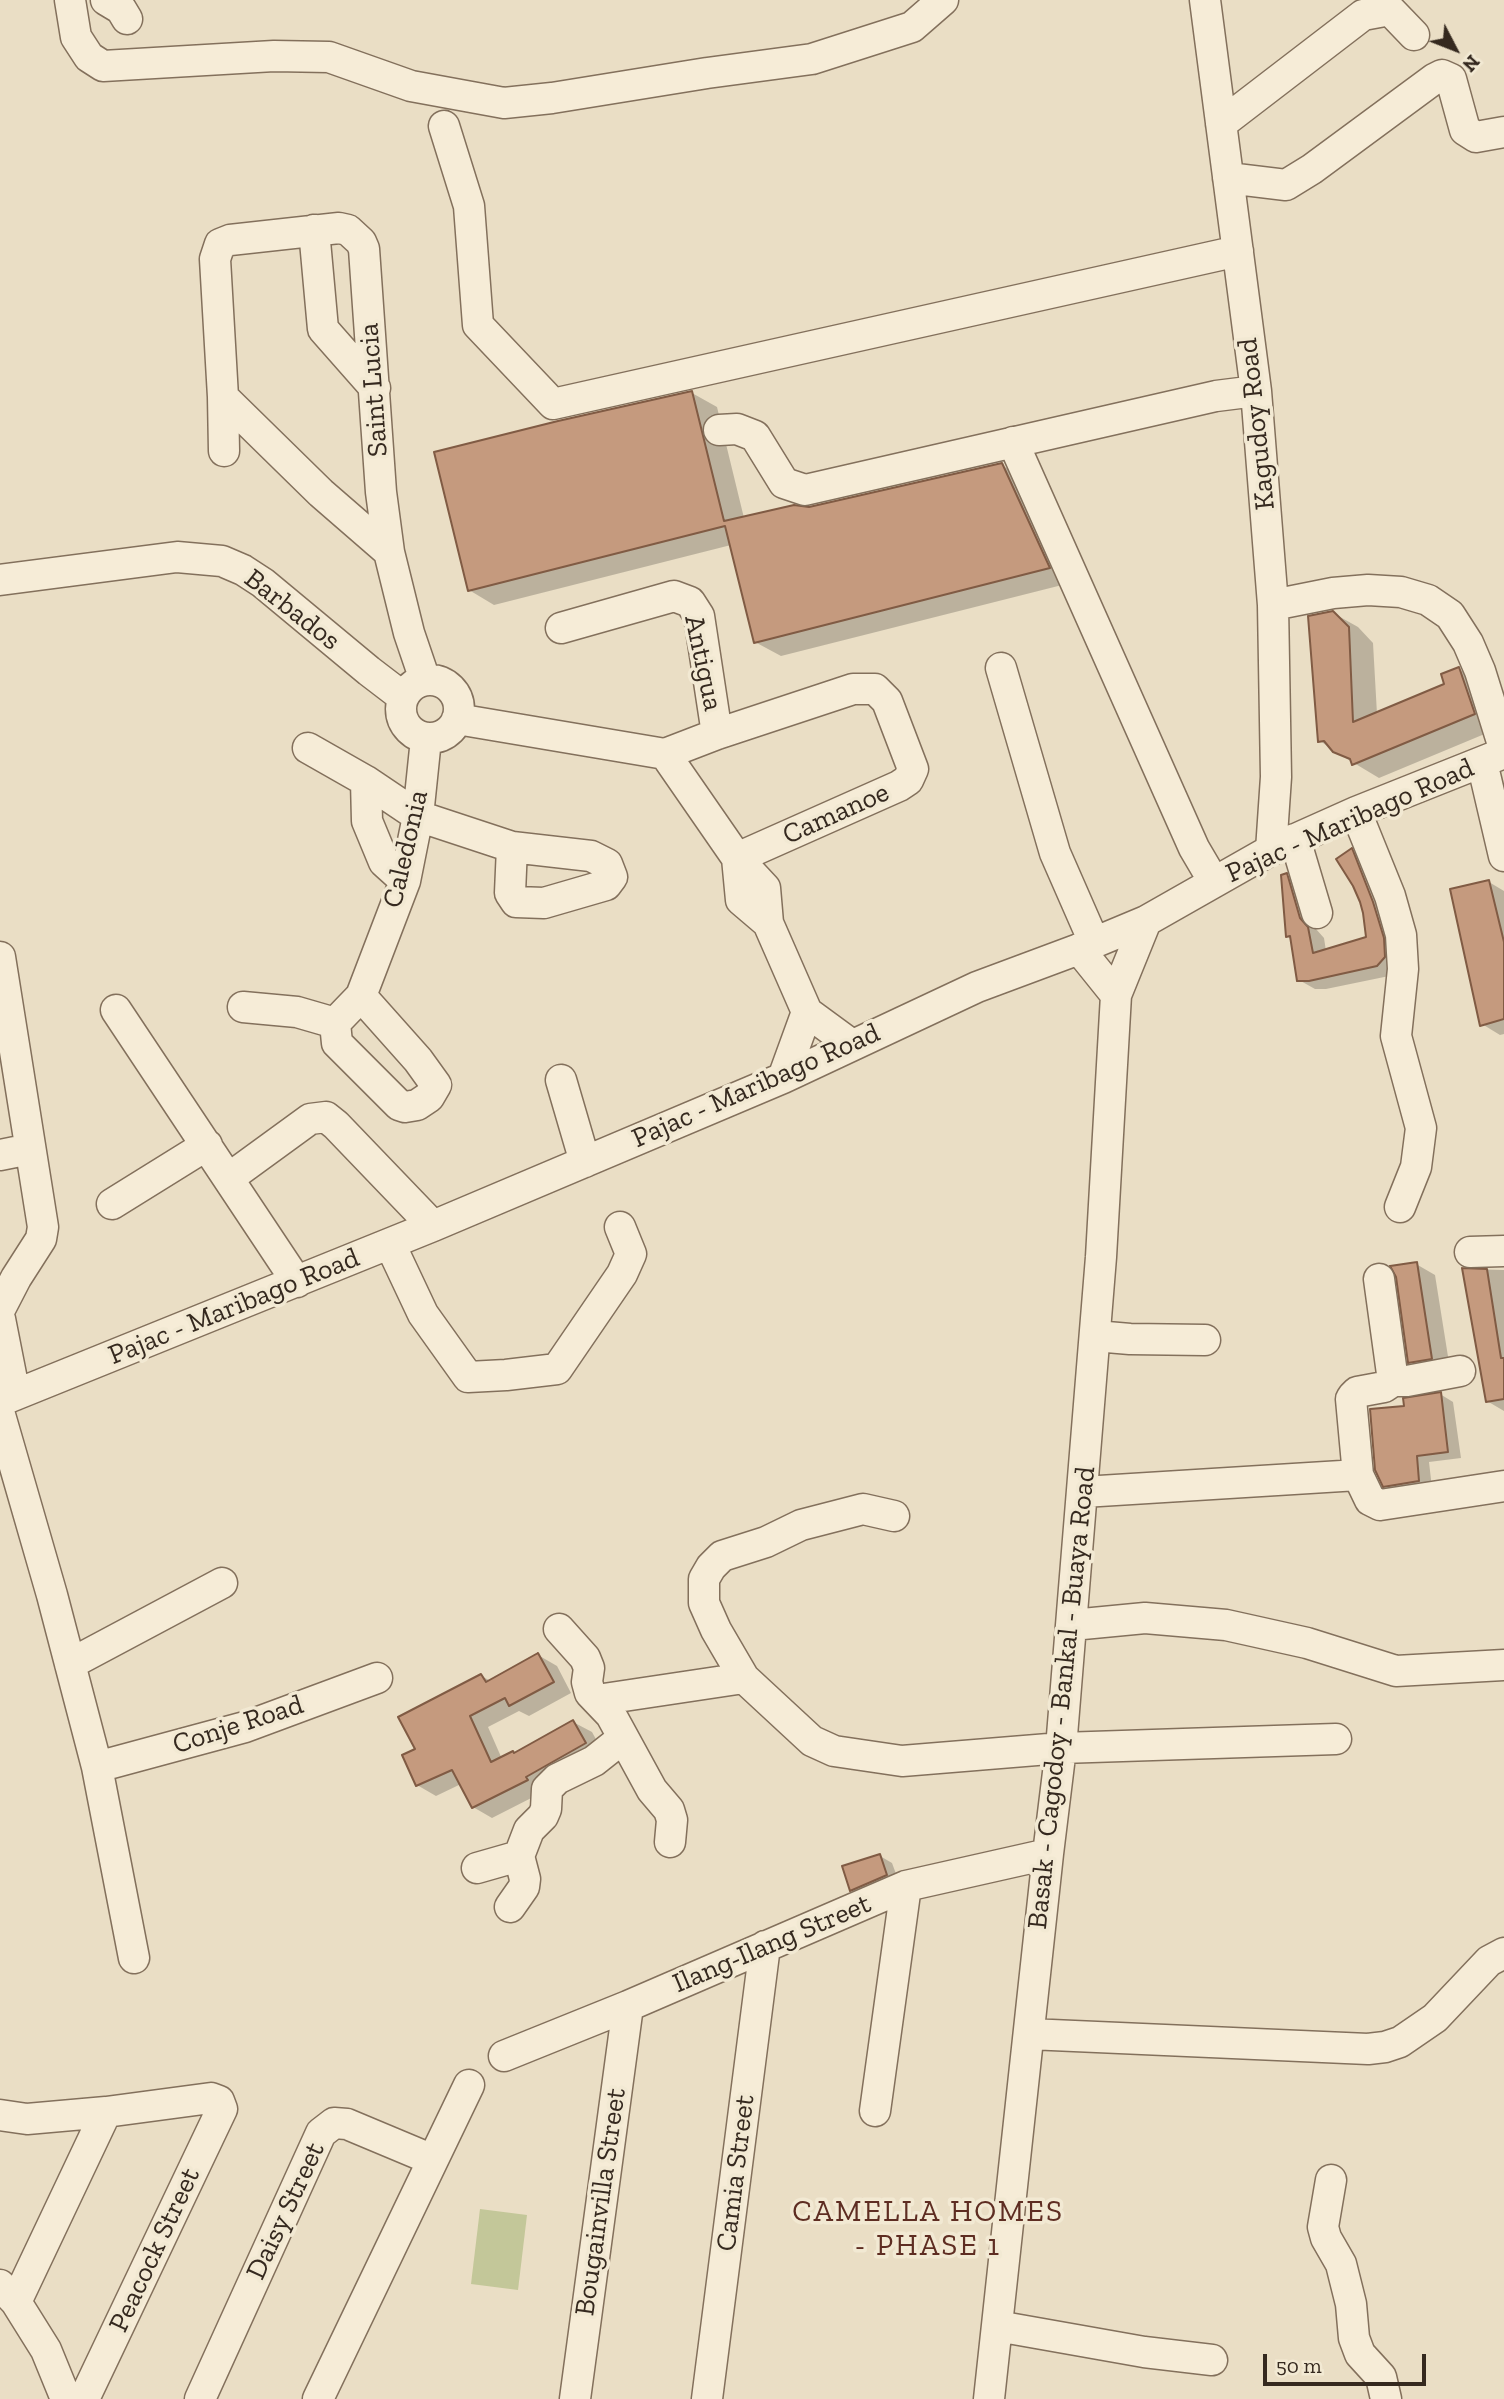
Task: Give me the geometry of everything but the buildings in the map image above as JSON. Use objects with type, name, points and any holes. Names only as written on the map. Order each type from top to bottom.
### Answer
[{"type":"street","points":[[70,0],[76,37],[89,57],[103,66],[274,56],[329,57],[411,86],[504,103],[565,96],[706,72],[812,59],[912,27],[943,0]]},
{"type":"street","name":"Kagudoy Road","points":[[1205,0],[1256,391],[1273,606],[1276,776],[1283,844]]},
{"type":"street","points":[[1221,124],[1363,15],[1390,10],[1414,35]]},
{"type":"street","points":[[1228,178],[1286,185],[1442,75],[1451,79],[1465,130],[1476,137],[1504,131]]},
{"type":"street","points":[[444,126],[469,206],[478,325],[553,404],[1238,251]]},
{"type":"street","points":[[314,230],[323,329],[375,388]]},
{"type":"street","name":"Saint Lucia","points":[[223,397],[215,259],[220,244],[230,240],[314,230],[348,230],[364,248],[381,492],[389,552],[408,633],[414,688]]},
{"type":"street","points":[[719,430],[737,429],[755,436],[784,483],[805,490],[1216,396],[1256,391]]},
{"type":"street","points":[[223,397],[224,451]]},
{"type":"street","points":[[223,397],[321,493],[389,552]]},
{"type":"street","points":[[1013,442],[1194,848],[1214,882]]},
{"type":"street","name":"Barbados","points":[[0,580],[177,557],[222,561],[263,583],[369,671],[414,688]]},
{"type":"street","points":[[1273,606],[1333,593],[1368,590],[1401,592],[1428,600],[1450,615],[1468,643],[1480,671],[1496,754],[1504,856]]},
{"type":"street","name":"Antigua","points":[[561,628],[674,596],[690,602],[699,616],[717,734]]},
{"type":"street","points":[[1001,668],[1055,853],[1087,946],[1116,995]]},
{"type":"street","points":[[443,683],[453,691],[459,708],[457,719],[445,735],[426,739],[416,736],[405,726],[400,712],[414,688],[443,683]]},
{"type":"street","name":"Camanoe","points":[[665,754],[853,689],[876,689],[887,701],[913,769],[908,780],[737,858]]},
{"type":"street","points":[[457,719],[665,754],[737,858],[765,888],[768,923],[807,1012],[852,1045]]},
{"type":"street","name":"Caledonia","points":[[361,996],[405,881],[418,816],[426,739]]},
{"type":"street","points":[[308,748],[366,781],[418,816],[512,847]]},
{"type":"street","name":"Pajac - Maribago Road","points":[[5,1404],[783,1078],[976,987],[1146,921],[1283,844],[1496,754]]},
{"type":"street","points":[[366,781],[367,821],[384,862],[405,881]]},
{"type":"street","points":[[1356,812],[1390,896],[1401,936],[1403,969],[1396,1036],[1421,1128],[1416,1167],[1400,1207]]},
{"type":"street","points":[[1283,844],[1317,914]]},
{"type":"street","name":"Basak - Cagodoy - Bankal - Buaya Road","points":[[989,2399],[1061,1748],[1095,1336],[1116,995],[1146,921]]},
{"type":"street","points":[[0,957],[6,1029],[43,1227],[41,1240],[8,1273],[0,1309]]},
{"type":"street","points":[[361,996],[432,1077],[436,1085],[429,1097],[418,1105],[399,1105],[337,1043],[335,1023],[361,996]]},
{"type":"street","points":[[243,1007],[297,1012],[335,1023]]},
{"type":"street","points":[[116,1010],[297,1282]]},
{"type":"street","points":[[783,1078],[807,1012]]},
{"type":"street","points":[[561,1080],[585,1162]]},
{"type":"street","points":[[229,1178],[310,1119],[326,1117],[433,1226]]},
{"type":"street","points":[[112,1204],[208,1145]]},
{"type":"street","points":[[0,1154],[30,1149]]},
{"type":"street","points":[[390,1244],[423,1314],[468,1377],[506,1375],[557,1369],[622,1274],[631,1254],[620,1227]]},
{"type":"street","points":[[1470,1252],[1504,1251]]},
{"type":"street","points":[[1379,1279],[1389,1384]]},
{"type":"street","points":[[0,1319],[5,1404],[97,1767],[134,1958]]},
{"type":"street","points":[[1095,1336],[1205,1340]]},
{"type":"street","points":[[1460,1371],[1357,1392],[1351,1399],[1359,1475],[1370,1500],[1380,1505],[1504,1486]]},
{"type":"street","points":[[1083,1492],[1359,1475]]},
{"type":"street","points":[[894,1516],[863,1510],[801,1525],[765,1542],[722,1556],[704,1579],[704,1603],[716,1630],[744,1678],[812,1741],[834,1751],[902,1761],[1061,1748],[1336,1739]]},
{"type":"street","points":[[70,1664],[222,1583]]},
{"type":"street","points":[[1072,1626],[1145,1618],[1226,1625],[1307,1643],[1396,1671],[1504,1665]]},
{"type":"street","points":[[559,1629],[585,1658],[589,1668],[587,1682],[590,1693],[611,1715],[652,1790],[669,1810],[672,1820],[670,1842]]},
{"type":"street","name":"Conje Road","points":[[97,1767],[245,1727],[377,1678]]},
{"type":"street","points":[[597,1700],[744,1678]]},
{"type":"street","points":[[510,1907],[524,1887],[525,1879],[519,1856],[529,1830],[546,1810],[547,1789],[557,1779],[594,1761],[623,1738]]},
{"type":"street","name":"Ilang-Ilang Street","points":[[503,2056],[628,2006],[906,1886],[1048,1854]]},
{"type":"street","points":[[477,1868],[519,1856]]},
{"type":"street","points":[[875,2111],[906,1886]]},
{"type":"street","name":"Camia Street","points":[[707,2399],[765,1946]]},
{"type":"street","points":[[1029,2034],[1368,2049],[1385,2047],[1400,2042],[1435,2018],[1489,1961],[1504,1953]]},
{"type":"street","name":"Bougainvilla Street","points":[[575,2399],[628,2006]]},
{"type":"street","points":[[318,2399],[469,2085]]},
{"type":"street","name":"Peacock Street","points":[[84,2399],[222,2109],[219,2101],[211,2098],[106,2112]]},
{"type":"street","points":[[0,2115],[27,2119],[106,2112]]},
{"type":"street","points":[[66,2399],[46,2350],[8,2294],[106,2112]]},
{"type":"street","name":"Daisy Street","points":[[201,2399],[321,2133],[334,2123],[347,2124],[433,2160]]},
{"type":"street","points":[[1331,2180],[1323,2227],[1326,2238],[1341,2264],[1354,2338],[1360,2354],[1381,2377],[1385,2399]]},
{"type":"street","points":[[997,2326],[1144,2352],[1212,2360]]},
{"type":"green space","points":[[480,2209],[527,2215],[518,2290],[471,2284]]},
{"type":"district","name":"CAMELLA HOMES - PHASE 1","points":[[928,2229]]}]
